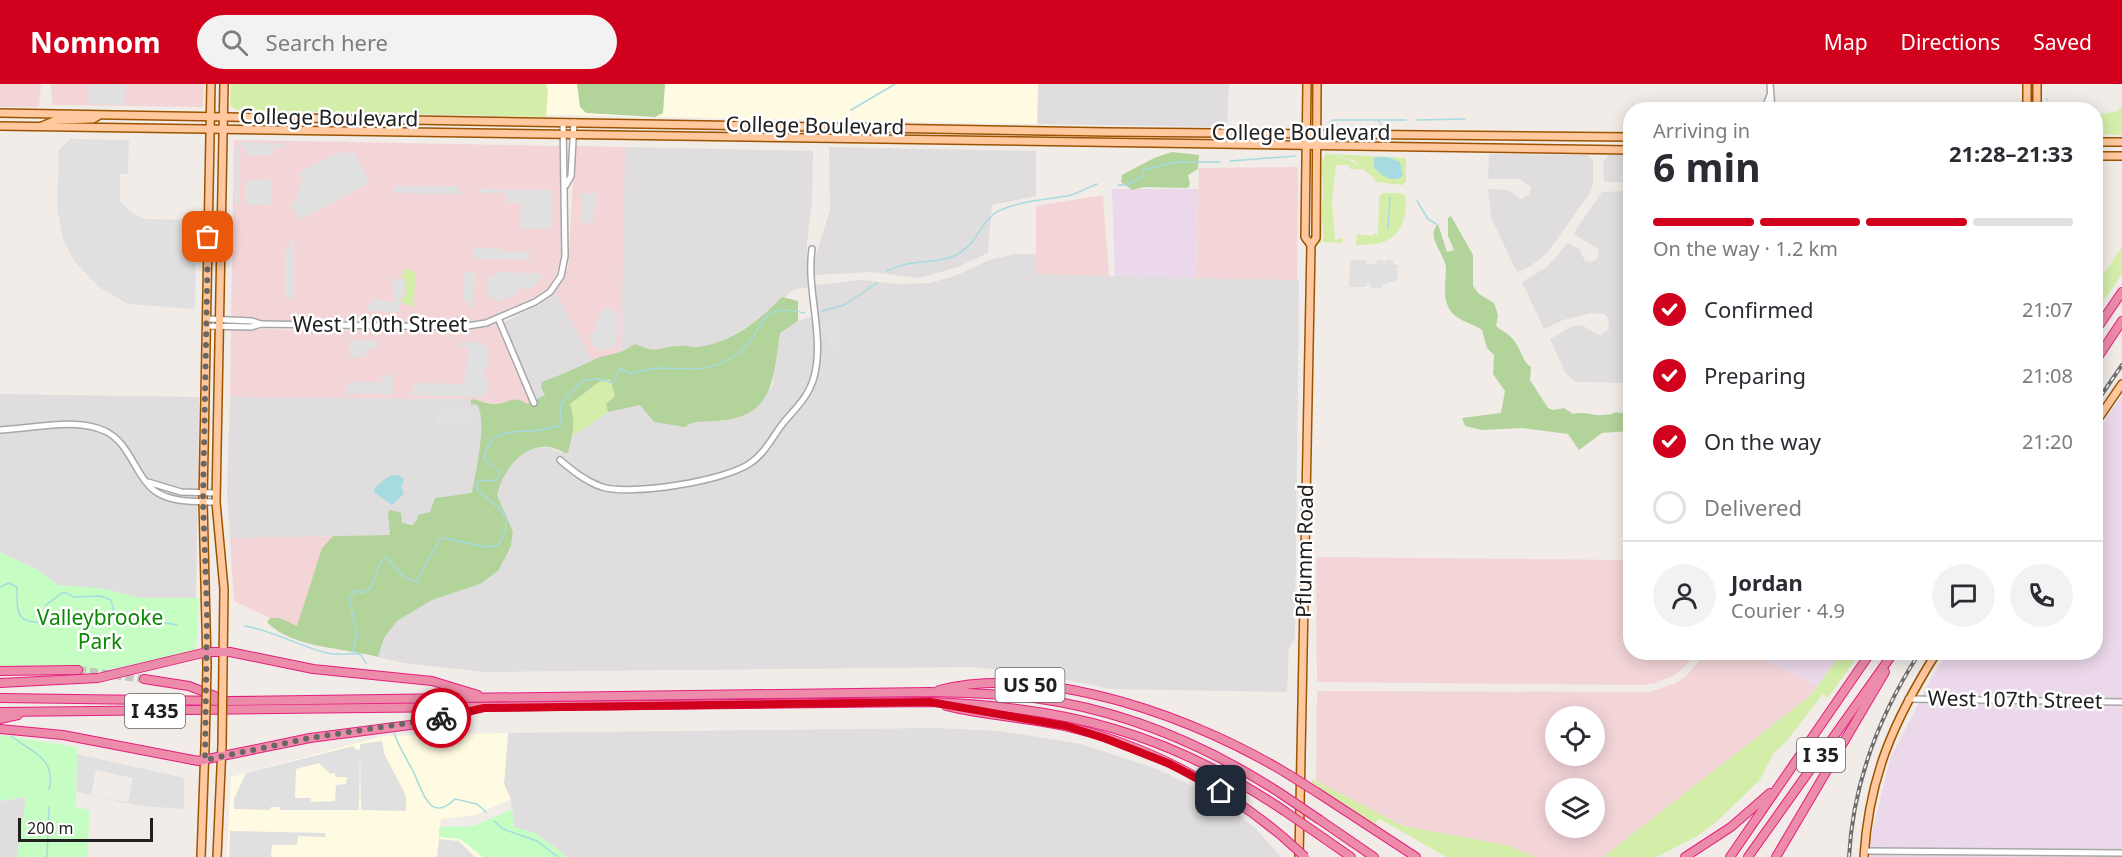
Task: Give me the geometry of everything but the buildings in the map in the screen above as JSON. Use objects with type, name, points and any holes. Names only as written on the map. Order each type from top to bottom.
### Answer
[{"type":"highway","points":[[2103,320],[2122,292]]},
{"type":"highway","points":[[2103,350],[2122,321]]},
{"type":"highway","points":[[0,683],[98,678],[207,652],[223,652],[333,672],[432,681],[485,698]]},
{"type":"highway","name":"I 35","points":[[1730,857],[1866,660]]},
{"type":"highway","name":"I 35","points":[[1748,857],[1890,660]]},
{"type":"highway","points":[[1778,857],[1891,660]]},
{"type":"highway","points":[[0,671],[78,670]]},
{"type":"highway","points":[[144,679],[189,687],[227,701]]},
{"type":"highway","name":"US 50","points":[[929,692],[955,686],[1002,683],[1100,697],[1201,730],[1234,744],[1291,776],[1416,857]]},
{"type":"highway","name":"I 435","points":[[0,698],[227,701],[929,692],[1035,698],[1105,712],[1173,735],[1207,751],[1280,793],[1374,857]]},
{"type":"highway","name":"I 435","points":[[0,712],[930,702],[1017,707],[1069,716],[1121,730],[1203,763],[1283,810],[1351,857]]},
{"type":"highway","name":"US 50","points":[[930,702],[1066,726],[1141,751],[1221,791],[1283,837],[1305,857]]},
{"type":"highway","points":[[0,729],[63,735],[198,761],[222,758],[310,738],[410,725],[484,708]]},
{"type":"highway","points":[[0,719],[25,712]]},
{"type":"highway","points":[[1685,857],[1731,826],[1779,786]]},
{"type":"main road","points":[[201,857],[207,666],[203,493],[211,84]]},
{"type":"main road","points":[[217,857],[222,758],[224,589],[216,493],[224,84]]},
{"type":"main road","name":"Pflumm Road","points":[[1307,84],[1305,237],[1311,245]]},
{"type":"main road","name":"Pflumm Road","points":[[1299,857],[1311,245],[1316,238],[1317,84]]},
{"type":"main road","points":[[2027,84],[2027,102]]},
{"type":"main road","points":[[2037,84],[2037,102]]},
{"type":"main road","name":"College Boulevard","points":[[0,113],[1623,137]]},
{"type":"main road","points":[[0,124],[39,122],[49,114]]},
{"type":"main road","points":[[42,127],[56,120],[93,119],[100,115]]},
{"type":"main road","name":"College Boulevard","points":[[0,124],[210,130],[1623,150]]},
{"type":"main road","points":[[2103,142],[2122,142]]},
{"type":"main road","points":[[2103,156],[2122,156]]},
{"type":"main road","points":[[2103,412],[2122,384]]},
{"type":"main road","points":[[1864,854],[1867,820],[1875,778],[1888,740],[1908,699],[1932,660]]},
{"type":"street","points":[[1770,84],[1771,102]]},
{"type":"street","points":[[1767,102],[1770,93]]},
{"type":"street","points":[[563,122],[563,175],[566,185]]},
{"type":"street","points":[[566,185],[572,176],[574,122]]},
{"type":"street","name":"West 110th Street","points":[[207,323],[251,327],[261,324],[461,327],[498,318],[543,297],[559,279],[565,256],[566,185]]},
{"type":"street","points":[[560,460],[588,482],[623,490],[714,478],[735,472],[754,460],[805,398],[814,377],[816,357],[810,267],[812,249]]},
{"type":"street","points":[[498,318],[534,403]]},
{"type":"street","points":[[0,430],[71,426],[99,428],[108,432],[124,447],[148,482],[160,494],[180,500],[216,502]]},
{"type":"street","points":[[148,482],[181,492],[216,493]]},
{"type":"street","points":[[180,500],[181,492]]},
{"type":"street","name":"West 107th Street","points":[[1908,699],[2122,702]]},
{"type":"street","points":[[1864,854],[2122,853]]},
{"type":"shaded area","points":[[0,84],[41,84],[39,107],[0,107]]},
{"type":"shaded area","points":[[51,84],[204,84],[203,104],[202,107],[52,105]]},
{"type":"shaded area","points":[[89,84],[125,84],[124,105],[88,104]]},
{"type":"shaded area","points":[[231,84],[1038,84],[1037,124],[236,109],[231,105]]},
{"type":"shaded area","points":[[1038,84],[1229,84],[1227,127],[1037,124]]},
{"type":"shaded area","points":[[70,139],[129,140],[128,174],[120,174],[120,201],[132,213],[144,219],[196,220],[195,309],[128,304],[99,287],[74,261],[63,239],[57,208],[59,150]]},
{"type":"shaded area","points":[[234,140],[559,146],[562,229],[561,261],[556,275],[549,287],[535,297],[482,320],[468,323],[275,321],[231,318]]},
{"type":"shaded area","points":[[240,142],[284,144],[283,147],[273,147],[273,155],[246,155],[246,147],[240,146],[239,204],[235,204],[236,146],[239,146]]},
{"type":"shaded area","points":[[575,146],[625,147],[621,354],[592,360],[555,292],[568,267]]},
{"type":"shaded area","points":[[625,147],[813,151],[812,203],[807,242],[807,288],[794,289],[763,317],[718,344],[695,348],[677,345],[655,352],[635,345],[621,354]]},
{"type":"shaded area","points":[[829,147],[1036,151],[1036,196],[992,205],[988,253],[958,267],[919,278],[871,272],[814,275],[813,265],[830,210]]},
{"type":"shaded area","points":[[353,152],[370,183],[300,220],[291,204],[298,200],[297,194],[303,183],[298,173],[337,153]]},
{"type":"shaded area","points":[[1489,155],[1588,155],[1593,161],[1593,184],[1589,194],[1548,252],[1531,266],[1517,272],[1491,218],[1488,189],[1508,190],[1521,199],[1529,194],[1531,187],[1520,179],[1488,179]]},
{"type":"shaded area","points":[[1609,155],[1623,155],[1623,182],[1604,182],[1603,162]]},
{"type":"shaded area","points":[[1298,167],[1297,280],[1196,278],[1199,168]]},
{"type":"shaded area","points":[[245,180],[271,180],[271,205],[245,205]]},
{"type":"shaded area","points":[[394,186],[456,186],[461,194],[393,193]]},
{"type":"shaded area","points":[[478,189],[552,190],[552,229],[520,229],[521,203],[506,203],[505,193],[478,193]]},
{"type":"shaded area","points":[[1112,189],[1198,189],[1196,278],[1115,276]]},
{"type":"shaded area","points":[[1623,191],[1623,383],[1576,382],[1566,374],[1550,339],[1571,327],[1582,325],[1602,335],[1609,328],[1608,318],[1604,314],[1591,313],[1563,320],[1544,329],[1522,282],[1547,267],[1568,243],[1579,249],[1585,261],[1591,262],[1597,259],[1599,249],[1573,234],[1602,192]]},
{"type":"shaded area","points":[[595,193],[594,223],[581,223],[582,194]]},
{"type":"shaded area","points":[[1103,195],[1109,276],[1036,274],[1036,206]]},
{"type":"shaded area","points":[[290,241],[294,241],[294,298],[285,298],[285,250],[290,250]]},
{"type":"shaded area","points":[[471,247],[479,248],[479,251],[480,248],[499,248],[500,251],[530,252],[530,260],[495,259],[494,256],[493,259],[477,259]]},
{"type":"shaded area","points":[[1015,254],[1036,254],[1037,274],[1299,280],[1295,638],[1289,648],[1287,692],[1110,689],[1033,673],[972,667],[484,672],[404,663],[378,657],[384,638],[397,621],[432,600],[480,584],[498,571],[511,546],[513,532],[497,495],[499,486],[510,464],[527,450],[546,447],[566,454],[573,436],[608,412],[640,405],[654,422],[724,421],[772,387],[780,333],[798,321],[817,315],[816,285],[860,280],[897,284],[930,283],[955,276],[989,260]]},
{"type":"shaded area","points":[[1350,260],[1366,260],[1366,264],[1376,264],[1377,260],[1383,260],[1385,264],[1385,260],[1393,260],[1393,264],[1398,265],[1398,269],[1394,270],[1398,271],[1397,280],[1382,285],[1382,288],[1371,288],[1371,284],[1367,283],[1366,287],[1349,287]]},
{"type":"shaded area","points":[[475,272],[473,310],[463,297],[463,274]]},
{"type":"shaded area","points":[[496,272],[529,273],[530,276],[534,273],[543,275],[535,286],[526,290],[524,287],[516,290],[517,294],[498,302],[487,296],[487,277],[495,277]]},
{"type":"shaded area","points":[[392,279],[405,279],[404,297],[401,298],[399,312],[379,312],[378,308],[377,311],[367,311],[367,304],[371,303],[371,299],[394,302]]},
{"type":"shaded area","points":[[555,292],[592,360],[579,368],[558,375],[544,392],[545,395],[536,400],[504,322],[539,305]]},
{"type":"shaded area","points":[[604,307],[618,311],[617,335],[614,336],[617,337],[615,346],[602,351],[594,346],[590,337],[591,333],[596,331],[594,327]]},
{"type":"shaded area","points":[[839,320],[841,349],[832,350],[831,346],[827,346],[826,327],[830,327],[829,321]]},
{"type":"shaded area","points":[[495,324],[498,326],[530,402],[527,404],[496,404],[471,399],[230,397],[231,329],[460,331]]},
{"type":"shaded area","points":[[349,340],[378,341],[378,349],[368,349],[365,357],[349,357]]},
{"type":"shaded area","points":[[459,342],[484,343],[484,346],[488,346],[488,369],[484,370],[484,378],[488,379],[488,393],[483,393],[483,397],[409,395],[409,391],[413,391],[413,383],[464,384],[469,347],[459,346]]},
{"type":"shaded area","points":[[382,375],[394,375],[393,394],[344,394],[349,382],[379,382],[379,385],[382,385]]},
{"type":"shaded area","points":[[0,394],[199,397],[196,598],[139,598],[106,589],[58,585],[38,570],[0,552]]},
{"type":"shaded area","points":[[2122,395],[2122,857],[1870,857],[1870,841],[1890,759],[1942,660],[2103,660],[2103,424]]},
{"type":"shaded area","points":[[230,397],[471,399],[471,404],[477,405],[481,412],[481,442],[472,493],[390,535],[230,538],[227,490]]},
{"type":"shaded area","points":[[440,408],[473,409],[472,416],[475,424],[458,424],[456,420],[456,424],[437,423],[435,420]]},
{"type":"shaded area","points":[[333,536],[322,548],[297,627],[280,618],[270,618],[234,601],[230,538]]},
{"type":"shaded area","points":[[1316,558],[1623,560],[1623,660],[1691,660],[1675,675],[1655,683],[1642,685],[1317,682]]},
{"type":"shaded area","points":[[1700,660],[1766,660],[1817,686],[1811,695],[1603,857],[1536,857],[1506,845],[1403,826],[1316,781],[1317,691],[1649,692],[1674,684],[1684,678]]},
{"type":"shaded area","points":[[1766,660],[1836,660],[1817,686]]},
{"type":"shaded area","points":[[937,728],[1000,731],[1081,744],[1154,768],[1187,783],[1240,816],[1258,831],[1281,857],[568,857],[542,838],[514,827],[511,799],[504,785],[508,733]]},
{"type":"shaded area","points":[[508,733],[504,784],[511,799],[476,815],[441,819],[439,833],[460,839],[483,857],[227,857],[231,777],[383,736]]},
{"type":"shaded area","points":[[382,741],[384,753],[406,796],[406,811],[361,810],[360,751],[359,810],[280,810],[279,807],[271,807],[270,810],[234,809],[234,799],[246,773],[353,746],[360,750],[360,744]],"holes":[[[319,763],[330,774],[335,773],[335,777],[347,777],[346,784],[336,785],[335,801],[311,802],[311,798],[295,798],[296,769]]]},
{"type":"shaded area","points":[[77,754],[184,778],[184,809],[141,806],[77,792]],"holes":[[[96,770],[133,778],[128,802],[91,795]]]},
{"type":"shaded area","points":[[26,797],[17,857],[0,857],[0,801]]},
{"type":"shaded area","points":[[230,831],[325,833],[325,837],[298,836],[297,845],[272,845],[271,857],[229,857]]},
{"type":"shaded area","points":[[439,839],[459,841],[475,857],[437,857]]},
{"type":"green space","points":[[231,84],[546,84],[548,90],[546,117],[236,110],[230,105]]},
{"type":"green space","points":[[577,84],[665,84],[663,113],[655,117],[586,113],[580,107]]},
{"type":"green space","points":[[2122,105],[2122,135],[2103,134],[2103,114],[2118,111]]},
{"type":"green space","points":[[1172,152],[1199,155],[1198,169],[1188,175],[1190,184],[1188,188],[1144,187],[1132,190],[1121,182],[1122,175],[1154,158]]},
{"type":"green space","points":[[1326,153],[1350,161],[1361,168],[1355,161],[1333,154],[1406,158],[1406,181],[1403,185],[1375,182],[1375,179],[1363,169],[1350,169],[1349,165],[1336,165],[1332,201],[1335,240],[1343,238],[1342,243],[1323,242],[1323,216],[1321,244],[1319,240],[1323,196],[1322,162]]},
{"type":"green space","points":[[1382,193],[1401,193],[1406,197],[1400,228],[1388,240],[1369,245],[1356,245],[1357,234],[1373,236],[1375,233],[1378,236],[1379,197]]},
{"type":"green space","points":[[1451,216],[1473,255],[1473,286],[1479,294],[1494,303],[1498,315],[1496,326],[1511,337],[1531,367],[1530,380],[1548,408],[1553,410],[1564,408],[1573,414],[1623,414],[1623,432],[1602,433],[1579,450],[1568,434],[1522,428],[1482,430],[1465,426],[1462,418],[1501,413],[1505,391],[1493,374],[1494,355],[1487,348],[1482,330],[1457,317],[1448,305],[1445,295],[1446,268],[1434,234],[1438,224],[1447,252],[1454,250],[1448,236],[1448,218]]},
{"type":"green space","points":[[2122,247],[2122,274],[2103,302],[2103,275]]},
{"type":"green space","points":[[404,270],[413,270],[416,274],[413,307],[401,302],[401,298],[405,297],[405,279],[401,278]]},
{"type":"green space","points":[[782,297],[798,301],[798,321],[780,333],[772,380],[760,404],[750,412],[736,418],[696,422],[685,427],[654,422],[640,405],[608,412],[606,404],[615,396],[610,379],[599,382],[570,404],[573,428],[566,454],[554,448],[532,449],[513,463],[506,473],[497,495],[513,532],[511,546],[498,571],[480,584],[432,600],[397,621],[384,638],[378,657],[304,642],[277,631],[267,622],[270,618],[280,618],[297,626],[322,548],[333,536],[390,535],[388,512],[391,510],[401,513],[402,523],[412,525],[418,515],[430,512],[435,498],[472,493],[480,447],[481,422],[477,405],[471,404],[471,399],[495,404],[518,400],[527,404],[545,395],[541,387],[542,382],[596,359],[623,351],[635,344],[655,350],[711,344],[744,329]]},
{"type":"green space","points":[[610,379],[615,396],[606,404],[608,412],[573,436],[573,413],[570,404],[599,382]]},
{"type":"green space","name":"Valleybrooke Park","points":[[0,552],[38,570],[58,585],[106,589],[139,598],[199,599],[196,648],[191,653],[78,675],[79,665],[0,666]]},
{"type":"green space","points":[[1836,660],[1855,660],[1828,698],[1823,694],[1785,743],[1774,753],[1759,781],[1715,823],[1697,836],[1657,857],[1603,857],[1811,695]]},
{"type":"green space","points":[[0,735],[77,747],[76,807],[89,810],[88,857],[17,857],[26,797],[0,801]]},
{"type":"green space","points":[[1312,779],[1403,826],[1506,845],[1536,857],[1446,857],[1380,819],[1377,820],[1376,826],[1312,783]]},
{"type":"green space","points":[[512,809],[514,827],[533,832],[568,857],[483,857],[460,839],[439,837],[439,829],[442,827],[474,826]]},
{"type":"water","points":[[1374,157],[1388,157],[1400,162],[1403,176],[1391,179],[1384,176],[1374,168]]},
{"type":"water","points":[[391,475],[398,475],[404,479],[401,487],[404,494],[392,505],[374,492],[375,487]]},
{"type":"waterway","points":[[851,110],[895,84]]},
{"type":"waterway","points":[[1417,120],[1465,119]]},
{"type":"waterway","points":[[1329,123],[1334,120],[1406,120]]},
{"type":"waterway","points":[[1379,121],[1383,128]]},
{"type":"waterway","points":[[1230,161],[1295,156]]},
{"type":"waterway","points":[[1118,185],[1127,185],[1143,176],[1144,170],[1175,162],[1220,162]]},
{"type":"waterway","points":[[887,271],[903,265],[954,256],[973,241],[990,217],[1002,209],[1071,195],[1097,184]]},
{"type":"waterway","points":[[1388,228],[1390,197]]},
{"type":"waterway","points":[[1417,201],[1428,219],[1436,224]]},
{"type":"waterway","points":[[822,311],[844,305],[877,283]]},
{"type":"waterway","points":[[352,653],[357,635],[349,599],[356,590],[362,593],[371,588],[381,561],[386,557],[405,578],[416,582],[440,539],[486,547],[498,545],[504,534],[505,518],[502,512],[477,489],[477,483],[481,480],[495,481],[499,477],[500,471],[484,459],[491,441],[505,433],[559,426],[561,422],[560,405],[583,380],[599,379],[613,383],[619,368],[630,374],[654,368],[710,367],[737,354],[746,346],[769,315],[777,311],[788,310],[804,313]]},
{"type":"waterway","points":[[0,587],[9,583],[17,587],[18,609],[23,618],[28,621],[44,622],[46,605],[62,593],[67,593],[73,597],[100,596],[111,600],[114,612],[126,620],[138,618],[177,625]]},
{"type":"waterway","points":[[245,626],[327,653],[360,654],[366,663]]},
{"type":"waterway","points":[[394,733],[428,802],[439,808],[455,799],[477,804],[486,812]]},
{"type":"waterway","points":[[11,736],[46,763],[49,770],[49,790]]},
{"type":"waterway","points":[[47,857],[49,807]]},
{"type":"waterway","points":[[494,821],[503,829],[537,841],[558,857]]},
{"type":"tunnel","points":[[78,670],[144,679]]},
{"type":"railway","points":[[2103,393],[2122,365]]},
{"type":"railway","points":[[1849,857],[1856,802],[1862,776],[1892,700],[1915,660]]},
{"type":"way so far","points":[[208,237],[203,501],[207,612],[205,760],[229,757],[310,738],[410,725],[441,718]]},
{"type":"route","points":[[441,718],[484,708],[930,702],[955,709],[1066,726],[1141,751],[1221,791]]}]
